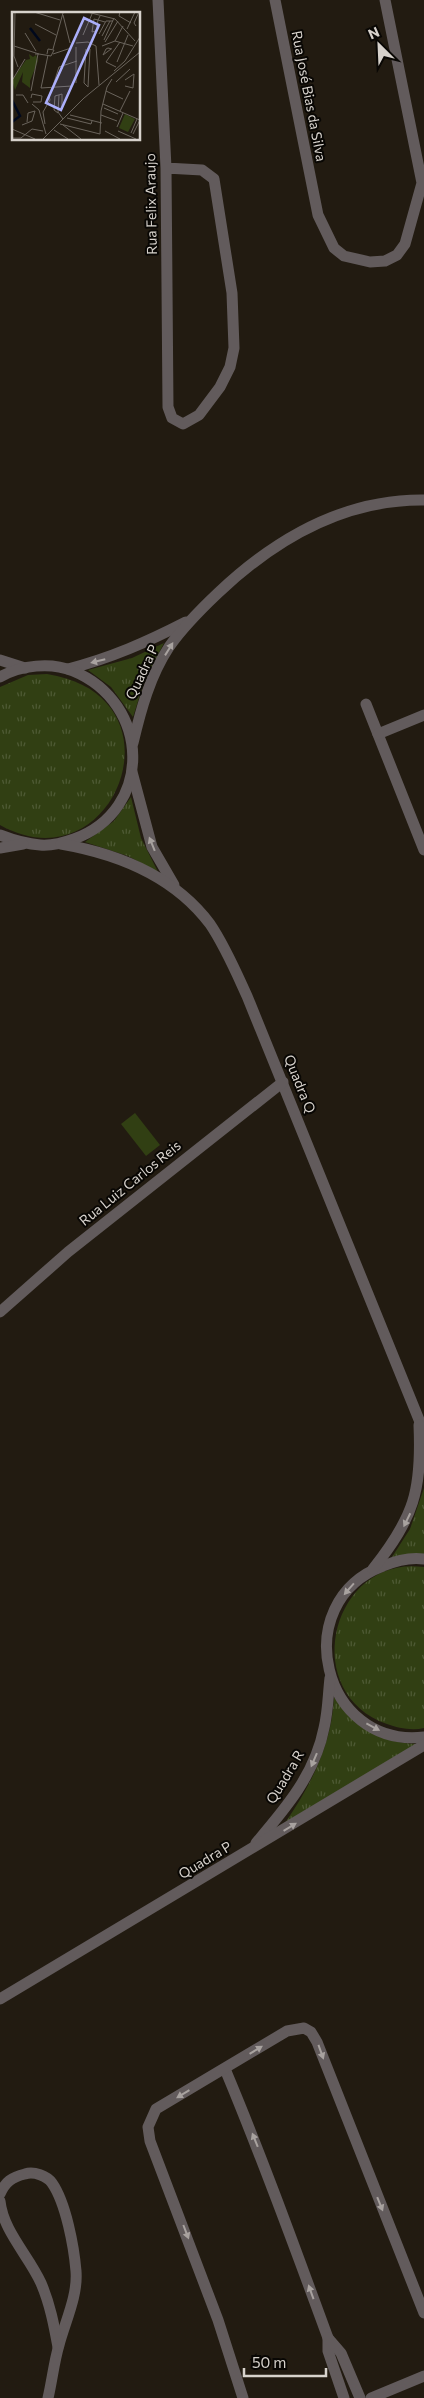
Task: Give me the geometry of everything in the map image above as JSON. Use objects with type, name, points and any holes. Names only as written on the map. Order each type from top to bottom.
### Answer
[{"type":"street","name":"Rua Felix Araujo","points":[[158,0],[166,168],[168,407],[172,418],[177,422],[189,422],[199,415],[220,387],[230,367],[235,327],[214,179],[202,170],[166,168]]},
{"type":"street","name":"Rua José Bias da Silva","points":[[275,0],[314,198],[325,233],[334,248],[344,256],[370,262],[385,261],[397,255],[405,244],[423,184]]},
{"type":"street","points":[[385,0],[423,184]]},
{"type":"street","points":[[68,669],[106,659],[143,645],[190,620],[246,567],[291,536],[323,521],[362,507],[424,500]]},
{"type":"street","name":"Quadra P","points":[[133,743],[143,700],[155,672],[169,648],[190,620]]},
{"type":"street","points":[[0,660],[25,668]]},
{"type":"street","points":[[0,678],[25,668],[47,666],[68,669],[87,677],[104,689],[118,704],[128,723],[133,743],[132,772],[144,822],[152,847],[174,887]]},
{"type":"street","points":[[366,704],[424,850]]},
{"type":"street","points":[[378,734],[424,715]]},
{"type":"street","points":[[0,835],[23,844],[42,846],[61,844],[86,835],[107,819],[123,797],[132,772]]},
{"type":"street","points":[[0,848],[23,844]]},
{"type":"street","name":"Quadra Q","points":[[61,844],[83,848],[126,861],[174,887],[204,918],[218,937],[247,996],[283,1082],[419,1421]]},
{"type":"street","name":"Rua Luiz Carlos Reis","points":[[0,1312],[76,1246],[283,1082]]},
{"type":"street","points":[[419,1421],[424,1432]]},
{"type":"street","points":[[373,1570],[397,1538],[409,1516],[418,1489],[421,1460],[419,1421]]},
{"type":"street","points":[[424,1560],[395,1561],[373,1570],[352,1585],[337,1605],[328,1628],[325,1653],[330,1678],[343,1702],[362,1721],[386,1734],[412,1738],[424,1737]]},
{"type":"street","name":"Quadra R","points":[[248,1852],[286,1808],[316,1760],[325,1727],[330,1678]]},
{"type":"street","name":"Quadra P","points":[[0,2000],[424,1745]]},
{"type":"street","points":[[243,2398],[215,2310],[150,2141],[148,2127],[156,2109],[287,2031],[297,2027],[310,2032],[317,2042],[424,2313]]},
{"type":"street","points":[[225,2069],[264,2163],[328,2338],[328,2350],[344,2398]]},
{"type":"street","points":[[0,2194],[7,2182],[29,2172],[42,2176],[52,2182],[65,2212],[76,2272],[72,2302],[58,2347],[48,2398]]},
{"type":"street","points":[[0,2201],[4,2219],[30,2261],[49,2303],[58,2347]]},
{"type":"street","points":[[49,2303],[72,2302]]},
{"type":"street","points":[[328,2338],[341,2353],[360,2398]]},
{"type":"street","points":[[371,2398],[424,2376]]},
{"type":"green space","points":[[164,643],[144,682],[133,717],[111,687],[88,670],[132,658]]},
{"type":"green space","points":[[47,674],[90,689],[116,716],[125,748],[120,782],[102,811],[75,832],[41,838],[0,825],[0,687],[28,675]]},
{"type":"green space","points":[[131,797],[141,838],[158,872],[128,856],[85,842],[114,821]]},
{"type":"green space","points":[[135,1113],[160,1145],[146,1156],[121,1124]]},
{"type":"green space","points":[[424,1488],[424,1554],[392,1557],[410,1529]]},
{"type":"green space","points":[[424,1567],[424,1728],[405,1729],[387,1724],[359,1708],[342,1684],[335,1657],[337,1629],[348,1603],[367,1582],[392,1569]]},
{"type":"green space","points":[[334,1697],[359,1725],[369,1731],[390,1740],[417,1744],[285,1823],[319,1763],[329,1731]]}]
